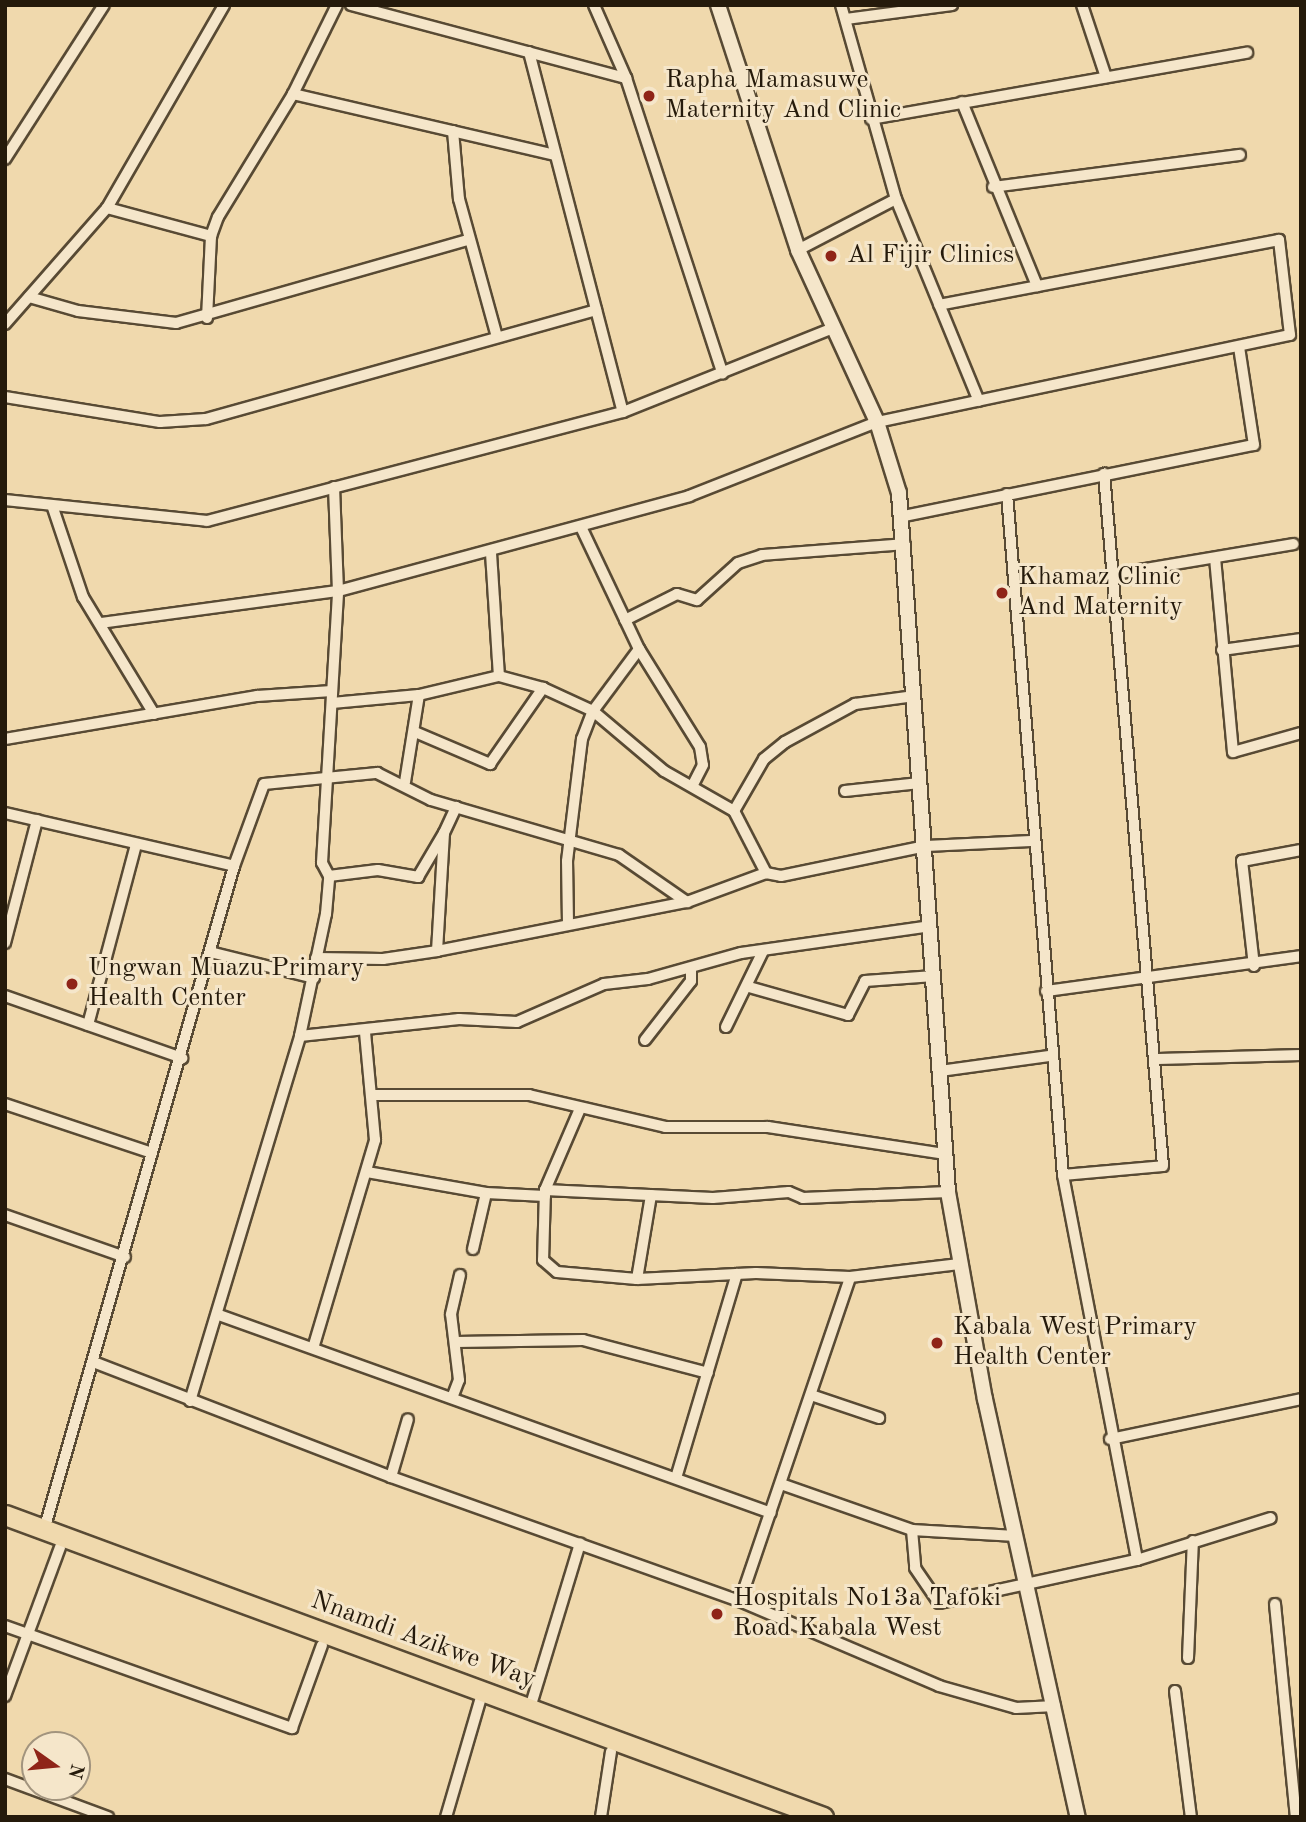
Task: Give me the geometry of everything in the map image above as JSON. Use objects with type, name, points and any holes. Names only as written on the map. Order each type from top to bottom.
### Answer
[{"type":"highway","name":"Nnamdi Azikwe Way","points":[[5,1515],[823,1817]]},
{"type":"highway","name":"Nnamdi Azikwe Way","points":[[5,1527],[790,1817]]},
{"type":"street","points":[[5,159],[104,5]]},
{"type":"street","points":[[5,324],[107,208],[224,5]]},
{"type":"street","points":[[207,318],[211,236],[293,94],[337,5]]},
{"type":"street","points":[[351,5],[626,78]]},
{"type":"street","points":[[594,5],[626,78],[674,240],[723,374]]},
{"type":"street","points":[[718,5],[798,250],[830,329],[877,422],[904,516],[948,1192],[960,1264],[1016,1536],[1078,1817]]},
{"type":"street","points":[[841,5],[895,199],[979,401]]},
{"type":"street","points":[[846,19],[952,5]]},
{"type":"street","points":[[1082,5],[1106,77]]},
{"type":"street","points":[[529,52],[622,412]]},
{"type":"street","points":[[871,119],[1247,52]]},
{"type":"street","points":[[293,94],[555,155]]},
{"type":"street","points":[[962,102],[993,187],[1037,286]]},
{"type":"street","points":[[453,131],[451,158],[468,240],[497,337]]},
{"type":"street","points":[[993,187],[1240,155]]},
{"type":"street","points":[[798,250],[895,199]]},
{"type":"street","points":[[107,208],[211,236]]},
{"type":"street","points":[[29,297],[145,320],[207,318],[468,240]]},
{"type":"street","points":[[101,623],[338,591],[582,529],[787,461],[877,422],[1290,335],[1279,240],[939,305]]},
{"type":"street","points":[[5,397],[160,422],[206,419],[596,310]]},
{"type":"street","points":[[5,500],[53,508],[207,521],[622,412],[723,374],[830,329]]},
{"type":"street","points":[[904,516],[1254,444],[1239,347]]},
{"type":"street","points":[[1063,1175],[1163,1166],[1152,981],[1104,474]]},
{"type":"street","points":[[190,1401],[219,1315],[300,1036],[314,978],[328,876],[322,863],[330,775],[338,591],[334,487]]},
{"type":"street","points":[[1007,494],[1031,841],[1046,991],[1049,1056],[1063,1175],[1110,1439],[1137,1560]]},
{"type":"street","points":[[53,508],[64,553],[154,714]]},
{"type":"street","points":[[582,529],[639,649],[701,747],[703,765],[694,783]]},
{"type":"street","points":[[625,620],[677,594],[696,600],[738,563],[762,555],[905,544]]},
{"type":"street","points":[[1115,574],[1294,544]]},
{"type":"street","points":[[491,553],[499,676]]},
{"type":"street","points":[[1215,558],[1233,752],[1301,733]]},
{"type":"street","points":[[1222,650],[1301,639]]},
{"type":"street","points":[[568,923],[569,840],[575,769],[593,711],[639,649]]},
{"type":"street","points":[[5,739],[154,714],[332,697],[419,695],[499,676],[543,688],[593,711],[664,771],[694,783],[734,811],[766,873]]},
{"type":"street","points":[[415,732],[490,764],[543,688]]},
{"type":"street","points":[[405,782],[419,695]]},
{"type":"street","points":[[734,811],[764,759],[785,742],[855,704],[914,696]]},
{"type":"street","points":[[44,1530],[96,1363],[152,1153],[214,953],[234,866],[264,784],[330,775],[377,773],[405,782],[456,807],[619,855],[687,902]]},
{"type":"street","points":[[845,791],[920,783]]},
{"type":"street","points":[[328,876],[378,870],[418,877],[426,854],[444,833],[456,807]]},
{"type":"street","points":[[5,813],[234,866]]},
{"type":"street","points":[[5,943],[37,820]]},
{"type":"street","points":[[437,951],[444,833]]},
{"type":"street","points":[[316,958],[383,959],[437,951],[568,923],[687,902],[766,873],[781,876],[926,846],[1031,841]]},
{"type":"street","points":[[88,1025],[136,845]]},
{"type":"street","points":[[1254,966],[1242,862],[1301,850]]},
{"type":"street","points":[[300,1036],[365,1032],[459,1019],[517,1022],[604,984],[763,951],[931,926]]},
{"type":"street","points":[[726,1027],[750,987],[763,951]]},
{"type":"street","points":[[214,953],[314,978]]},
{"type":"street","points":[[1046,991],[1152,981],[1301,956]]},
{"type":"street","points":[[645,1040],[691,982],[691,968]]},
{"type":"street","points":[[750,987],[848,1015],[865,981],[933,976]]},
{"type":"street","points":[[5,996],[182,1058]]},
{"type":"street","points":[[314,1345],[367,1172],[373,1095],[365,1032]]},
{"type":"street","points":[[1158,1059],[1301,1055]]},
{"type":"street","points":[[940,1071],[1049,1056]]},
{"type":"street","points":[[373,1095],[517,1095],[579,1111],[665,1128],[768,1127],[944,1154]]},
{"type":"street","points":[[5,1104],[152,1153]]},
{"type":"street","points":[[579,1111],[545,1193],[547,1266],[637,1279],[737,1274],[850,1277],[960,1264]]},
{"type":"street","points":[[367,1172],[486,1193],[651,1195],[789,1192],[838,1198],[948,1192]]},
{"type":"street","points":[[473,1249],[486,1193]]},
{"type":"street","points":[[637,1279],[651,1195]]},
{"type":"street","points":[[5,1214],[125,1257]]},
{"type":"street","points":[[676,1478],[737,1274]]},
{"type":"street","points":[[452,1398],[459,1380],[451,1314],[460,1275]]},
{"type":"street","points":[[740,1601],[850,1277]]},
{"type":"street","points":[[219,1315],[314,1345],[452,1398],[771,1513]]},
{"type":"street","points":[[456,1342],[583,1340],[708,1373]]},
{"type":"street","points":[[96,1363],[391,1477],[740,1601],[939,1686],[1016,1708],[1055,1706]]},
{"type":"street","points":[[811,1395],[879,1418]]},
{"type":"street","points":[[1110,1439],[1301,1399]]},
{"type":"street","points":[[391,1477],[408,1419]]},
{"type":"street","points":[[781,1485],[912,1530],[1016,1536]]},
{"type":"street","points":[[912,1530],[915,1568],[930,1599],[949,1602],[1137,1560],[1271,1518]]},
{"type":"street","points":[[1188,1658],[1193,1541]]},
{"type":"street","points":[[530,1708],[580,1543]]},
{"type":"street","points":[[5,1696],[60,1547]]},
{"type":"street","points":[[1275,1604],[1296,1817]]},
{"type":"street","points":[[5,1626],[292,1728],[323,1644]]},
{"type":"street","points":[[1175,1691],[1191,1817]]},
{"type":"street","points":[[446,1817],[480,1701]]},
{"type":"street","points":[[601,1817],[611,1752]]},
{"type":"street","points":[[5,1779],[108,1817]]},
{"type":"place","name":"Rapha Mamasuwe Maternity And Clinic","points":[[649,96]]},
{"type":"place","name":"Al Fijir Clinics","points":[[831,256]]},
{"type":"place","name":"Khamaz Clinic And Maternity","points":[[1002,593]]},
{"type":"place","name":"Ungwan Muazu Primary Health Center","points":[[72,984]]},
{"type":"place","name":"Kabala West Primary Health Center","points":[[937,1343]]},
{"type":"place","name":"Hospitals No13a Tafoki Road Kabala West","points":[[717,1614]]}]
